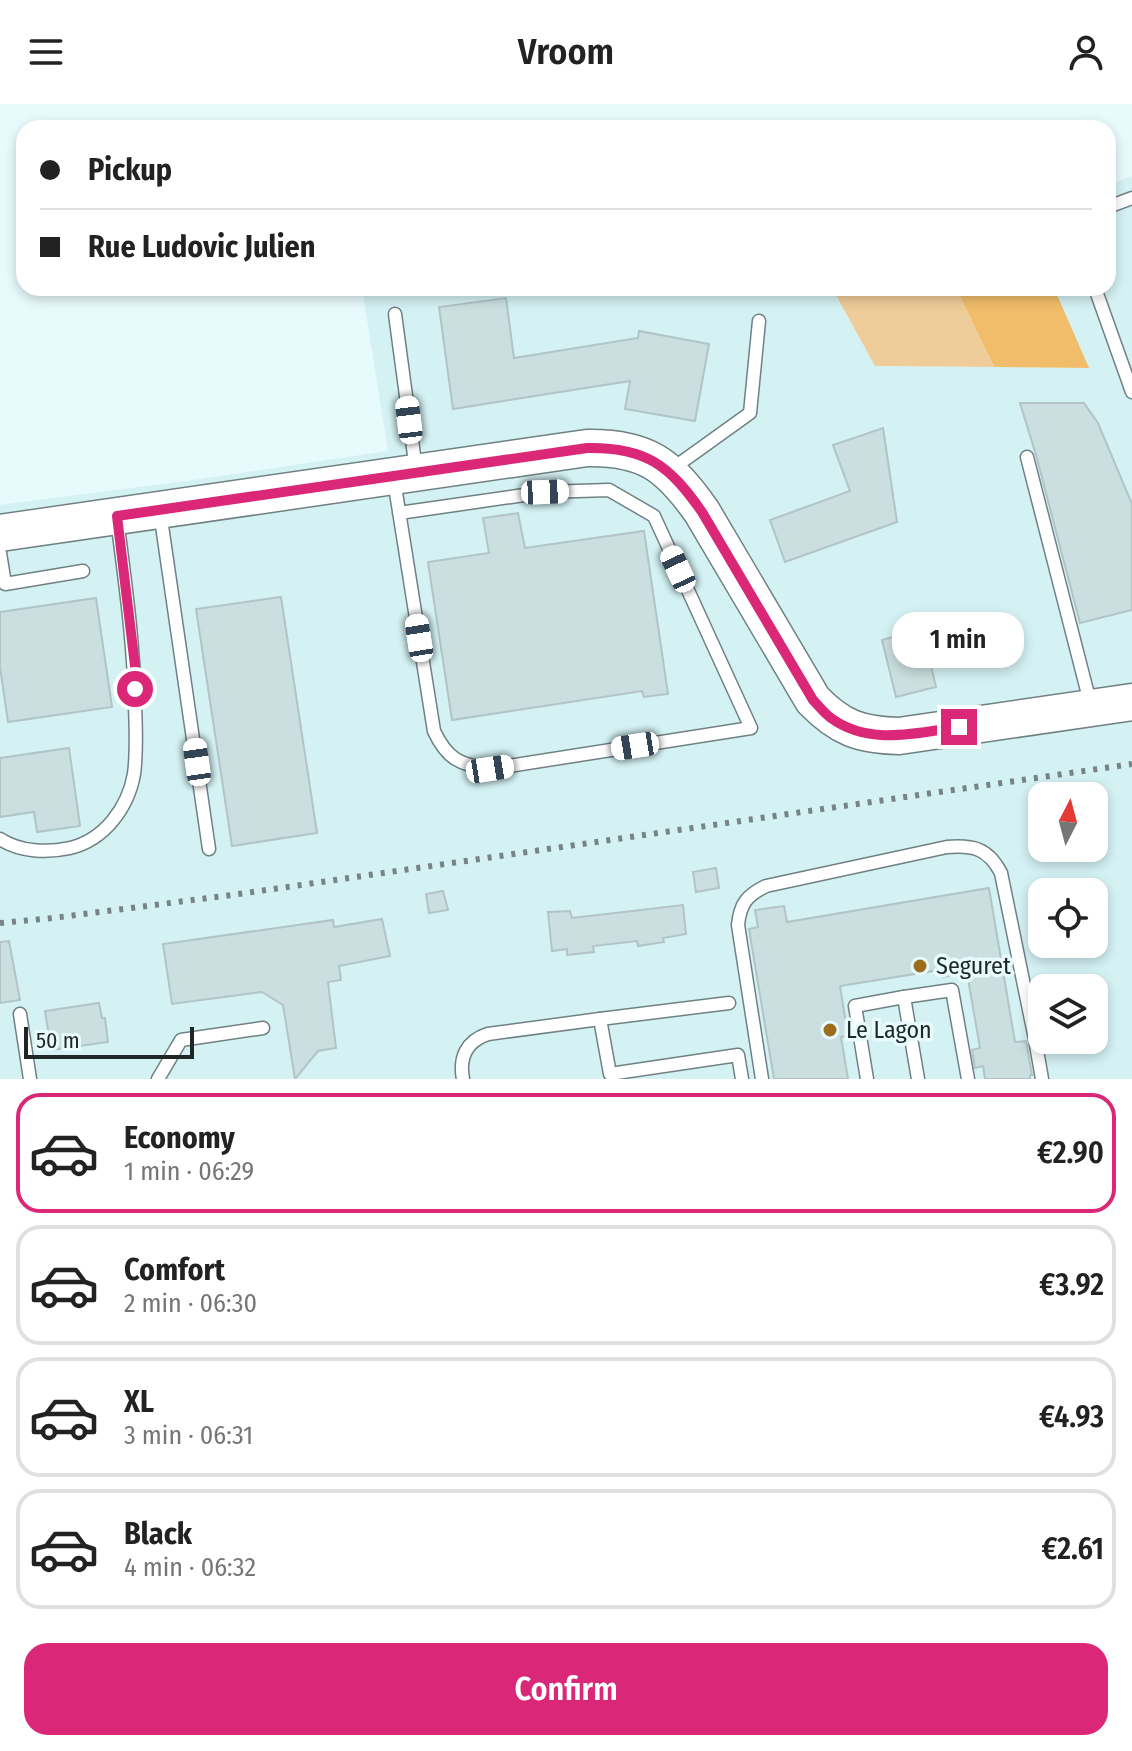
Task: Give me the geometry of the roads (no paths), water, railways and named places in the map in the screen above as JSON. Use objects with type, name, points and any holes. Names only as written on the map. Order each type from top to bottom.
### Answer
[{"type":"main road","points":[[0,533],[587,448],[605,448],[656,462],[683,484],[813,700],[829,717],[850,729],[874,735],[899,736],[1132,702]]},
{"type":"lane","points":[[1098,296],[1132,392]]},
{"type":"lane","points":[[395,314],[405,475],[399,513],[434,731],[442,748],[455,759],[490,769],[751,728],[654,516],[609,490],[545,492],[399,513]]},
{"type":"lane","points":[[669,471],[750,413],[759,321]]},
{"type":"lane","points":[[1027,457],[1092,708]]},
{"type":"lane","points":[[160,510],[209,849]]},
{"type":"lane","points":[[0,839],[31,851],[61,850],[82,845],[103,832],[120,811],[134,775],[135,666],[117,516]]},
{"type":"lane","points":[[0,553],[2,584],[83,571]]},
{"type":"lane","points":[[762,1079],[738,925],[739,912],[752,893],[766,886],[965,845],[980,850],[994,860],[1001,873],[1042,1079]]},
{"type":"lane","points":[[867,1079],[855,1006],[952,990],[968,1079]]},
{"type":"lane","points":[[904,997],[918,1079]]},
{"type":"lane","points":[[463,1079],[463,1055],[479,1037],[488,1034],[729,1003]]},
{"type":"lane","points":[[20,1014],[30,1079]]},
{"type":"lane","points":[[600,1019],[610,1074],[738,1055],[742,1079]]},
{"type":"lane","points":[[158,1079],[181,1040],[263,1028]]},
{"type":"railway","points":[[0,923],[232,895],[1132,764]]},
{"type":"place","name":"Seguret","points":[[920,966]]},
{"type":"place","name":"Le Lagon","points":[[830,1030]]}]
